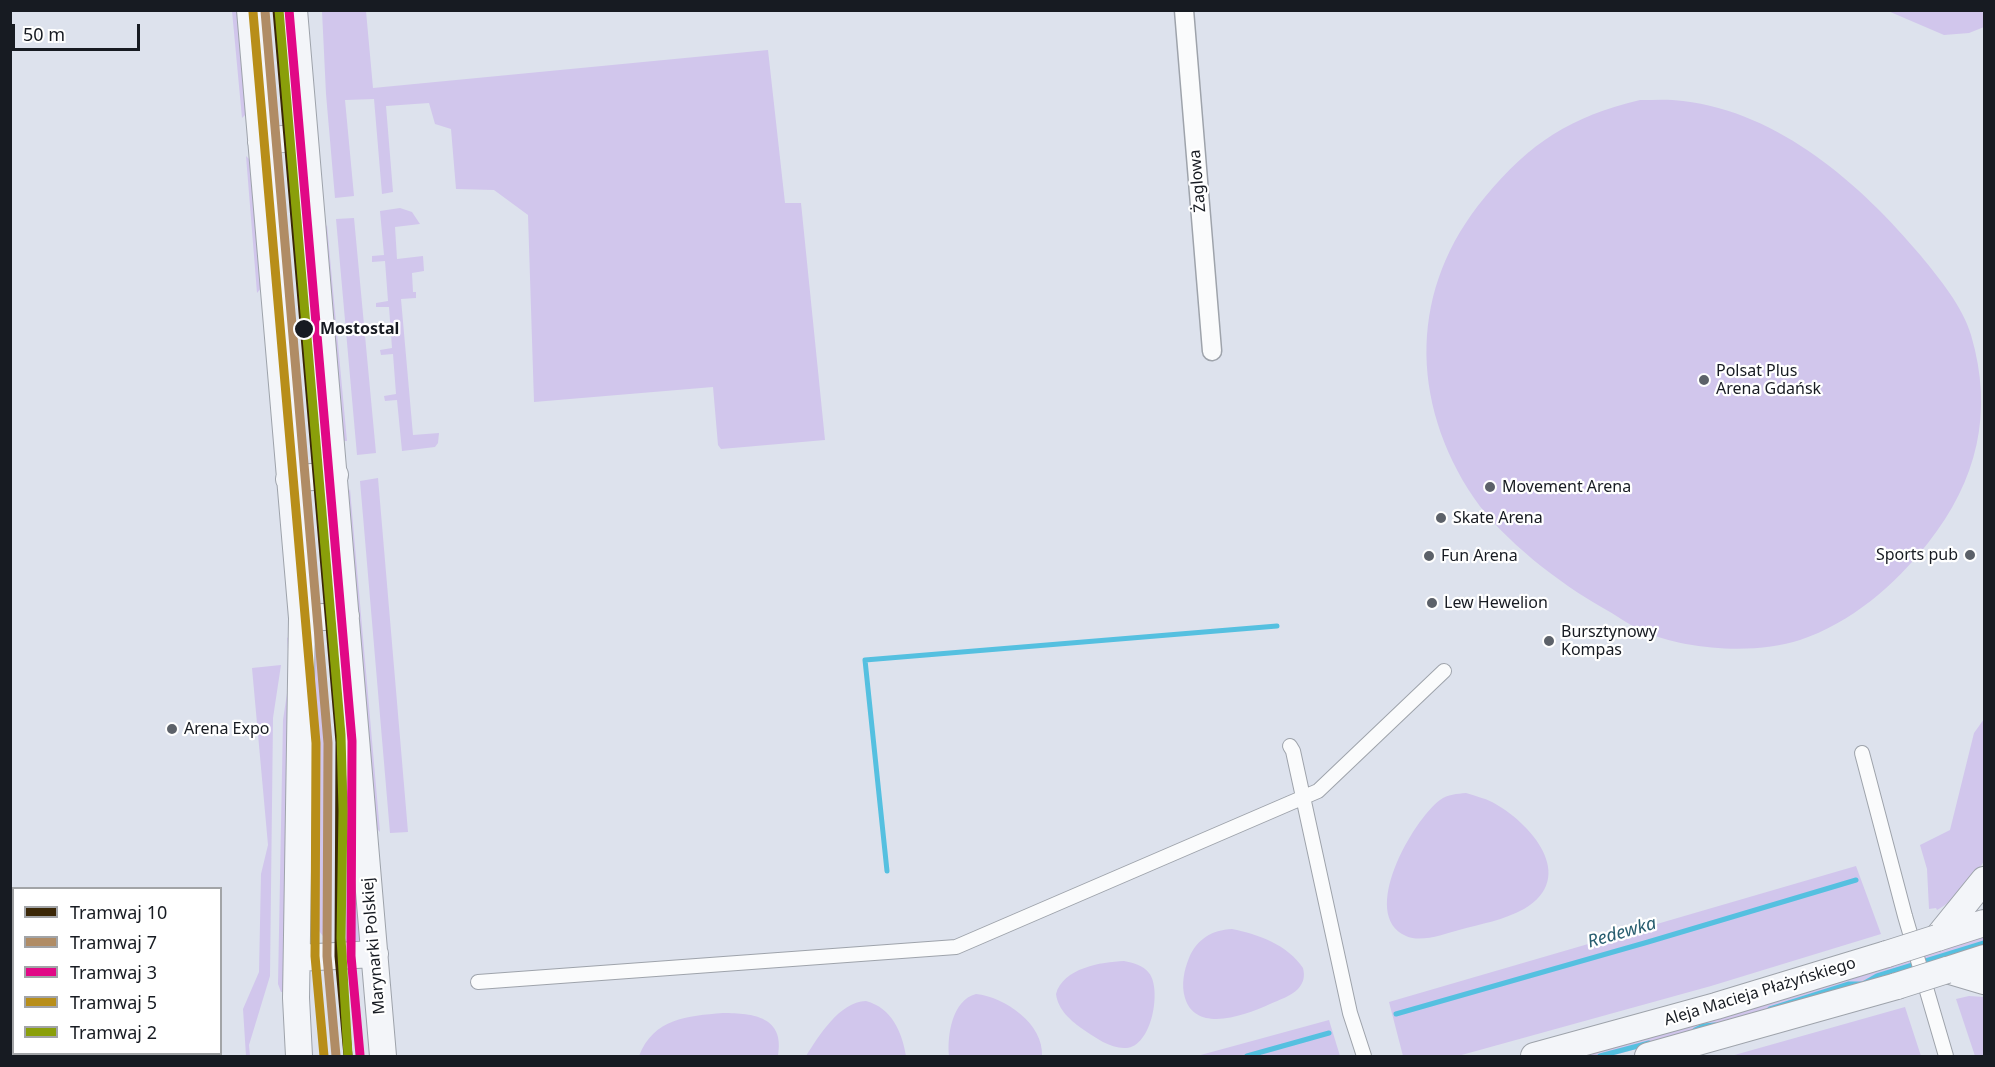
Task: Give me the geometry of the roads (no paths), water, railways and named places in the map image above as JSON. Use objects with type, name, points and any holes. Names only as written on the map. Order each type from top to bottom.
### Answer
[{"type":"main road","points":[[250,10],[302,618],[297,958],[299,1056]]},
{"type":"main road","name":"Marynarki Polskiej","points":[[294,10],[383,1056]]},
{"type":"main road","points":[[261,142],[304,136]]},
{"type":"main road","points":[[290,479],[334,475]]},
{"type":"main road","points":[[302,618],[346,616]]},
{"type":"main road","points":[[1937,938],[1984,880]]},
{"type":"main road","name":"Aleja Macieja Płażyńskiego","points":[[1534,1056],[1716,1006],[1984,923]]},
{"type":"main road","points":[[297,958],[375,954]]},
{"type":"main road","name":"Aleja Macieja Płażyńskiego","points":[[1648,1056],[1898,986],[1984,958]]},
{"type":"main road","points":[[1947,970],[1984,981]]},
{"type":"street","name":"Żaglowa","points":[[1184,10],[1212,351]]},
{"type":"street","points":[[478,982],[956,947],[1318,791],[1444,671]]},
{"type":"street","points":[[1290,746],[1350,1013],[1364,1056]]},
{"type":"street","points":[[1862,753],[1902,906],[1946,1056]]},
{"type":"waterway","points":[[887,871],[865,660],[1277,626]]},
{"type":"waterway","name":"Redewka","points":[[1396,1014],[1856,880]]},
{"type":"waterway","points":[[1770,1009],[1849,984],[1863,984],[1877,976],[1984,943]]},
{"type":"waterway","points":[[1695,1030],[1703,1026],[1715,1025]]},
{"type":"waterway","name":"Redewka","points":[[1247,1056],[1329,1033]]},
{"type":"waterway","points":[[1600,1056],[1649,1043]]},
{"type":"tram line","name":"10","points":[[277,10],[340,742],[339,956],[348,1056]]},
{"type":"tram line","name":"2","points":[[279,10],[341,735],[343,811],[341,938],[348,1055]]},
{"type":"tram line","name":"3","points":[[289,10],[352,741],[351,956],[360,1055]]},
{"type":"tram line","name":"7","points":[[265,11],[328,743],[327,956],[336,1056]]},
{"type":"tram line","name":"5","points":[[253,12],[316,743],[315,956],[324,1056]]},
{"type":"place","name":"Mostostal","points":[[304,329]]},
{"type":"place","name":"Polsat Plus Arena Gdańsk","points":[[1704,380]]},
{"type":"place","name":"Movement Arena","points":[[1490,487]]},
{"type":"place","name":"Skate Arena","points":[[1441,518]]},
{"type":"place","name":"Sports pub","points":[[1970,555]]},
{"type":"place","name":"Fun Arena","points":[[1429,556]]},
{"type":"place","name":"Lew Hewelion","points":[[1432,603]]},
{"type":"place","name":"Bursztynowy Kompas","points":[[1549,641]]},
{"type":"place","name":"Arena Expo","points":[[172,729]]}]
